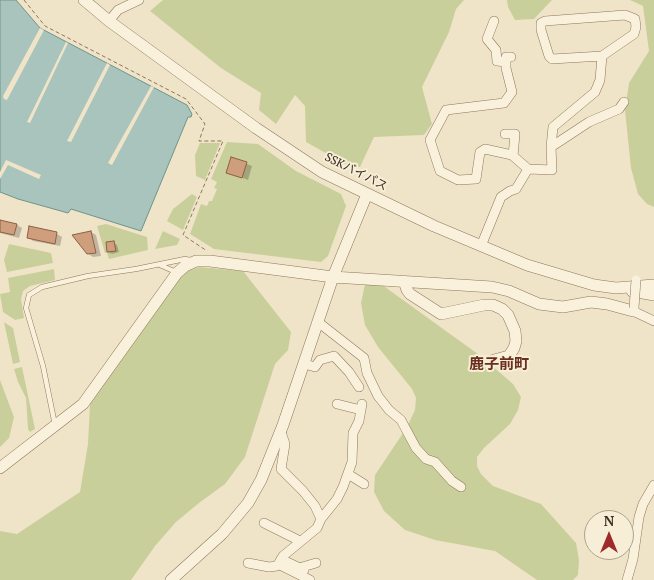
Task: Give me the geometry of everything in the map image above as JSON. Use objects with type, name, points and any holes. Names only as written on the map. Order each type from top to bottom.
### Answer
[{"type":"street","name":"SSKバイパス","points":[[84,0],[109,21],[256,128],[322,172],[481,246],[527,265],[594,285],[616,288],[654,285]]},
{"type":"street","points":[[109,21],[118,10],[139,0]]},
{"type":"street","points":[[625,15],[635,19],[634,34],[602,56],[552,59],[549,56],[541,30],[541,23],[545,21],[625,15]]},
{"type":"street","points":[[494,21],[487,39],[496,50],[498,61],[508,59],[512,92],[504,103],[446,110],[430,140],[440,171],[458,180],[476,179],[480,152],[485,149],[513,156],[528,169],[552,170],[551,147],[553,127],[595,92],[600,80],[602,56]]},
{"type":"street","points":[[551,147],[589,122],[618,109],[624,102]]},
{"type":"street","points":[[505,134],[515,134],[513,156]]},
{"type":"street","points":[[481,246],[501,196],[516,189],[528,169]]},
{"type":"street","points":[[171,580],[222,534],[248,503],[261,480],[281,432],[333,277],[367,194]]},
{"type":"street","points":[[0,468],[83,404],[177,273],[185,266],[196,261],[210,261],[333,277],[492,287],[509,291],[539,304],[563,307],[591,302],[607,304],[633,310],[654,321]]},
{"type":"street","points":[[633,310],[636,280]]},
{"type":"street","points":[[404,281],[410,294],[441,314],[484,306],[502,309],[508,315],[515,331],[516,341],[509,356],[494,360]]},
{"type":"street","points":[[616,288],[654,295]]},
{"type":"street","points":[[318,322],[364,358],[367,373],[378,396],[401,420],[416,448],[426,459],[434,462],[452,481],[461,487]]},
{"type":"street","points":[[305,364],[315,367],[320,360],[334,356],[350,372],[359,387]]},
{"type":"street","points":[[248,563],[269,567],[277,566],[279,561],[300,541],[317,528],[321,519],[337,499],[352,462],[353,433],[359,421],[361,407],[336,404]]},
{"type":"street","points":[[281,432],[285,444],[281,469],[303,491],[315,506],[321,519]]},
{"type":"street","points":[[348,474],[364,484]]},
{"type":"street","points":[[627,580],[633,559],[639,517],[643,504],[654,485]]},
{"type":"street","points":[[264,523],[300,541]]},
{"type":"street","points":[[279,561],[301,569],[316,563]]},
{"type":"street","points":[[279,561],[310,580]]},
{"type":"lane","points":[[55,427],[43,366],[26,308],[29,295],[42,287],[88,276],[185,259],[196,261]]},
{"type":"lane","points":[[159,265],[177,273]]},
{"type":"path","points":[[24,0],[45,26],[186,99],[206,124],[199,141],[223,141],[183,235],[210,253]]},
{"type":"green space","points":[[163,0],[464,0],[456,9],[449,32],[422,87],[432,124],[424,135],[374,137],[360,167],[347,165],[306,142],[305,106],[295,95],[276,124],[259,110],[261,93],[221,68],[150,11]]},
{"type":"green space","points":[[507,0],[552,0],[534,19],[515,20],[508,7]]},
{"type":"green space","points":[[630,0],[654,0],[654,207],[647,204],[638,194],[631,168],[625,110],[629,83],[649,51],[643,6]]},
{"type":"green space","points":[[227,142],[258,144],[296,171],[341,194],[346,206],[328,256],[321,262],[214,249],[190,234],[201,204],[207,206],[209,201],[212,201],[217,189],[214,188],[217,182],[211,179]]},
{"type":"green space","points":[[200,143],[220,143],[205,180],[196,176],[195,155]]},
{"type":"green space","points":[[192,194],[197,197],[183,230],[167,221],[173,209]]},
{"type":"green space","points":[[106,224],[147,237],[148,250],[109,259],[107,253],[105,253],[97,226]]},
{"type":"green space","points":[[163,231],[180,239],[177,245],[155,249]]},
{"type":"green space","points":[[9,244],[51,253],[53,263],[7,272],[4,260]]},
{"type":"green space","points":[[199,267],[243,271],[291,332],[288,350],[275,364],[245,457],[225,484],[176,522],[155,546],[131,580],[0,580],[0,531],[17,534],[80,492],[88,444],[90,404],[170,287],[186,272]]},
{"type":"green space","points":[[54,269],[55,280],[30,286],[23,291],[21,299],[24,318],[15,320],[3,312],[0,294],[10,292],[8,278]]},
{"type":"green space","points":[[370,279],[385,287],[482,357],[513,384],[521,397],[518,410],[510,424],[477,457],[477,466],[481,474],[493,486],[541,504],[576,543],[579,560],[578,575],[573,580],[537,580],[495,551],[435,540],[405,530],[384,511],[374,492],[375,475],[407,427],[415,410],[416,398],[412,389],[378,347],[365,325],[361,303],[365,284]]},
{"type":"green space","points":[[4,322],[13,328],[20,362],[13,364]]},
{"type":"green space","points":[[22,367],[35,429],[30,432],[28,429],[26,398],[14,369]]},
{"type":"green space","points":[[0,380],[14,417],[9,438],[0,447]]},
{"type":"water","points":[[0,0],[16,0],[40,28],[187,105],[192,114],[191,117],[188,117],[141,231],[71,209],[68,213],[0,192]]},
{"type":"pier","points":[[40,28],[44,30],[7,100],[4,99],[3,96]]},
{"type":"pier","points":[[66,42],[68,43],[30,123],[27,122]]},
{"type":"pier","points":[[107,63],[110,65],[71,142],[67,141]]},
{"type":"pier","points":[[151,86],[154,87],[112,165],[108,163]]},
{"type":"pier","points":[[6,160],[41,175],[39,179],[8,165],[0,179],[0,172]]},
{"type":"building","points":[[231,157],[247,162],[242,178],[226,173]]},
{"type":"building","points":[[0,220],[17,224],[14,235],[0,232]]},
{"type":"building","points":[[29,226],[57,232],[55,244],[27,238]]},
{"type":"building","points":[[91,231],[96,253],[87,254],[72,235]]},
{"type":"building","points":[[114,241],[116,251],[107,252],[106,242]]},
{"type":"district","name":"鹿子前町","points":[[499,365]]}]
